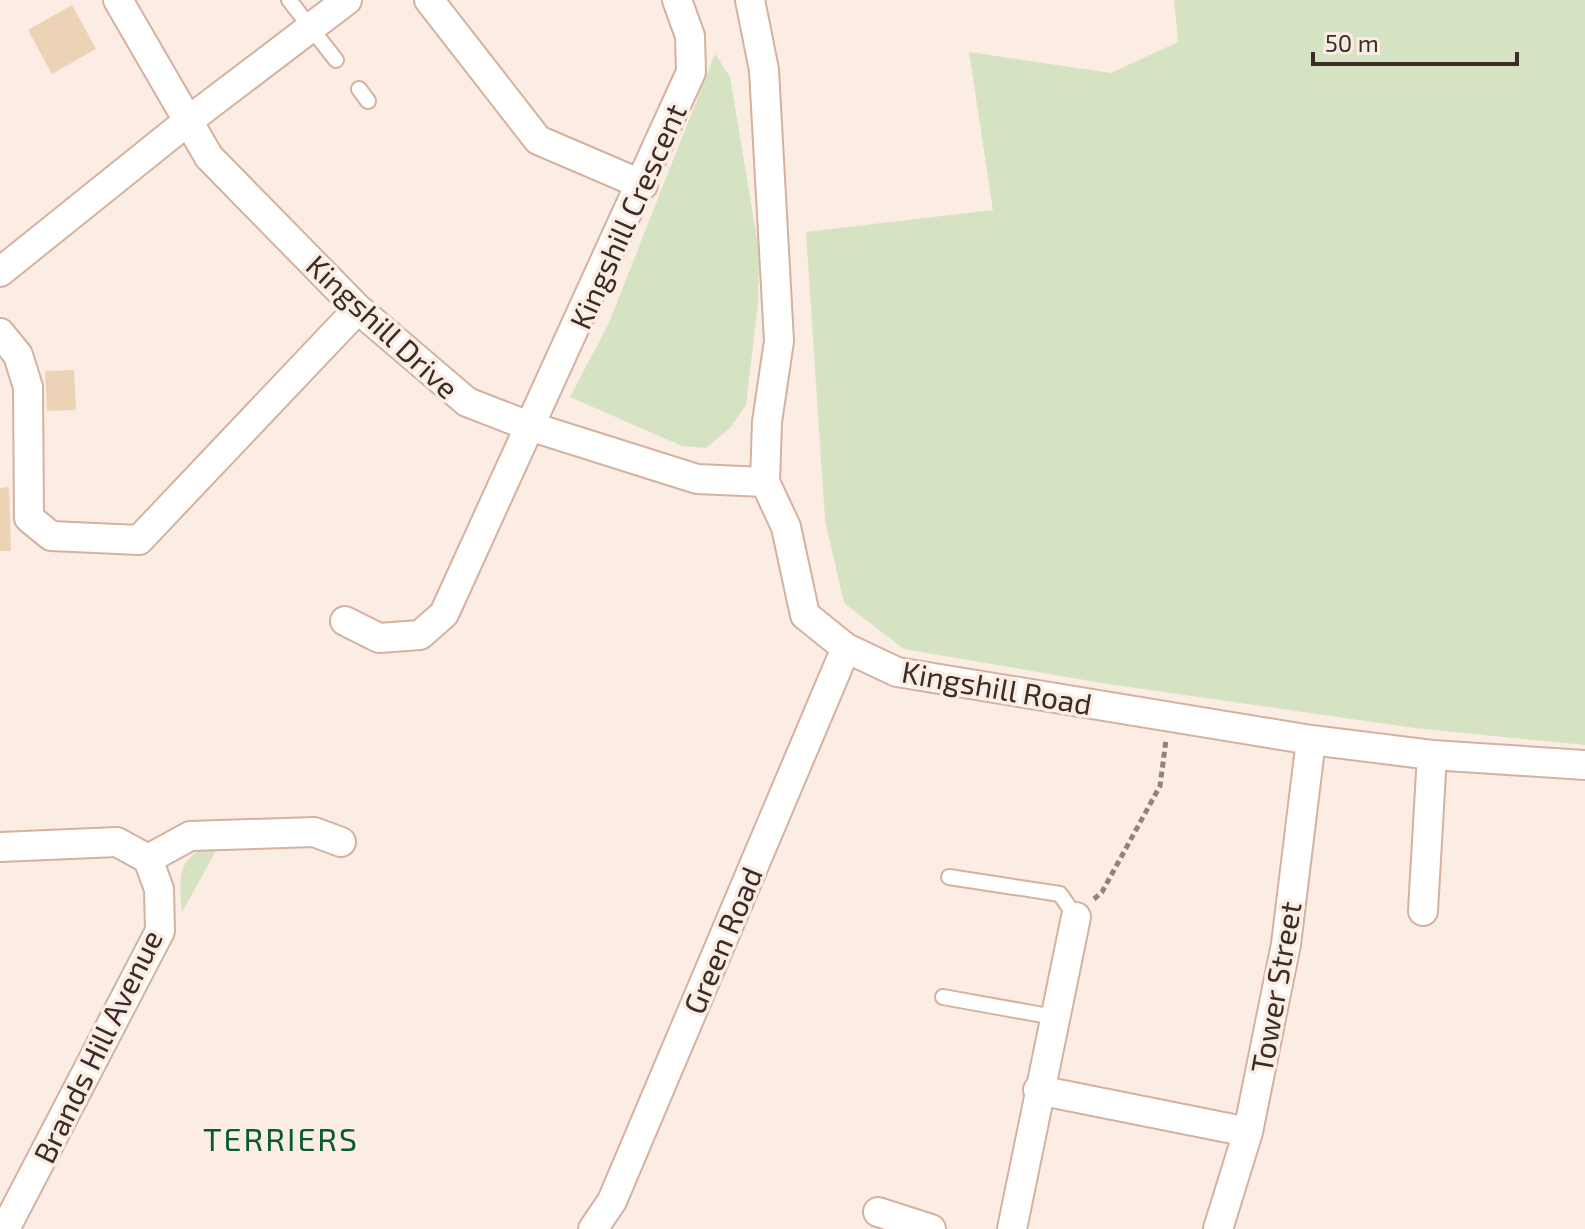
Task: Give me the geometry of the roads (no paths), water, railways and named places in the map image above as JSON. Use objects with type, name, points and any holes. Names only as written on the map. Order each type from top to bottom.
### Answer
[{"type":"street","name":"Kingshill Drive","points":[[118,0],[209,157],[358,309],[467,402],[529,426],[697,479],[765,482]]},
{"type":"street","points":[[0,272],[188,121],[347,0]]},
{"type":"street","points":[[429,0],[538,140],[643,185]]},
{"type":"street","name":"Kingshill Crescent","points":[[345,621],[379,638],[420,635],[444,614],[643,185],[691,72],[690,36],[677,0]]},
{"type":"street","name":"Kingshill Road","points":[[750,0],[764,70],[779,341],[767,422],[765,482],[786,527],[805,615],[846,648],[897,672],[1311,740],[1432,755],[1585,765]]},
{"type":"street","points":[[0,333],[18,355],[28,387],[29,518],[51,536],[139,540],[358,309]]},
{"type":"street","name":"Green Road","points":[[593,1229],[612,1201],[846,648]]},
{"type":"street","name":"Tower Street","points":[[1218,1229],[1248,1132],[1286,944],[1311,740]]},
{"type":"street","points":[[1423,911],[1432,755]]},
{"type":"street","points":[[0,847],[117,842],[148,859],[190,836],[314,832],[341,842]]},
{"type":"street","name":"Brands Hill Avenue","points":[[5,1229],[160,931],[159,889],[148,859]]},
{"type":"street","points":[[1012,1229],[1038,1090],[1076,917]]},
{"type":"street","points":[[1038,1090],[1248,1132]]},
{"type":"street","points":[[878,1212],[931,1229]]},
{"type":"lane","points":[[289,0],[336,60]]},
{"type":"lane","points":[[949,877],[1060,894],[1076,917]]},
{"type":"lane","points":[[943,997],[1054,1017]]},
{"type":"district","name":"TERRIERS","points":[[281,1138]]}]
